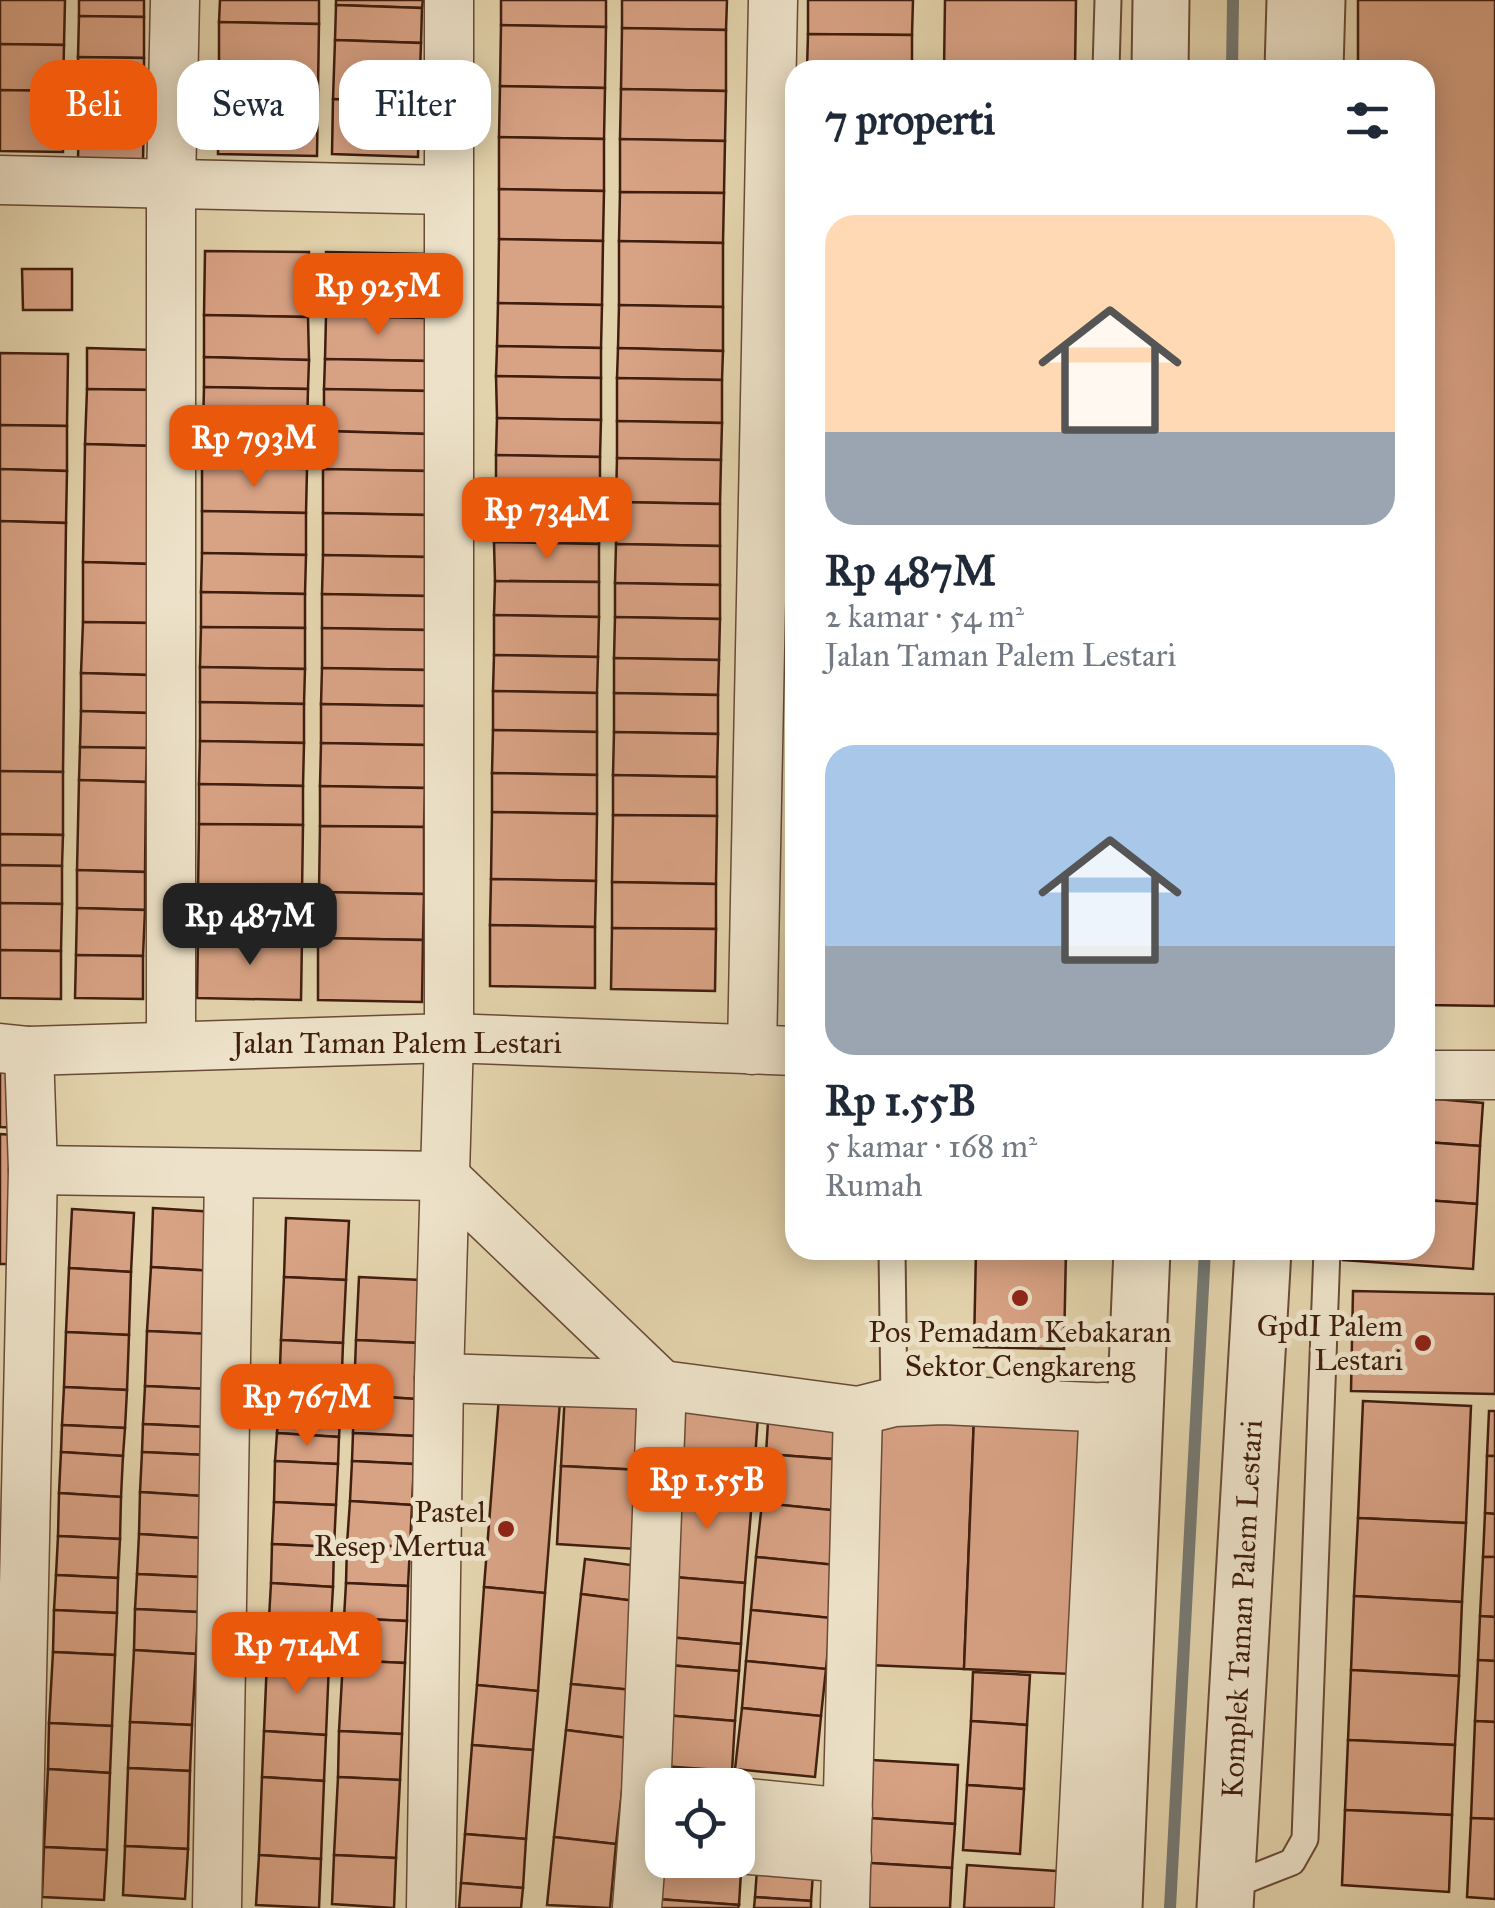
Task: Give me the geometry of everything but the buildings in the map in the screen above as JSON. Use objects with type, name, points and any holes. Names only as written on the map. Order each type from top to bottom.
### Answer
[{"type":"street","points":[[171,1046],[171,185],[175,0]]},
{"type":"street","points":[[431,1908],[449,1038],[448,0]]},
{"type":"street","points":[[773,0],[774,1050]]},
{"type":"street","points":[[1160,60],[1161,0]]},
{"type":"street","points":[[1294,60],[1295,0]]},
{"type":"street","points":[[0,180],[447,190]]},
{"type":"street","name":"Jalan Taman Palem Lestari","points":[[14,1049],[449,1038],[774,1050]]},
{"type":"street","points":[[14,1049],[33,1170],[17,1908]]},
{"type":"street","points":[[1435,1075],[1495,1075]]},
{"type":"street","points":[[33,1170],[444,1176],[662,1385],[655,1768]]},
{"type":"street","points":[[218,1908],[230,1174]]},
{"type":"street","points":[[1079,1908],[1119,1408],[1141,1260]]},
{"type":"street","name":"Komplek Taman Palem Lestari","points":[[1226,1898],[1262,1260]]},
{"type":"street","points":[[439,1378],[662,1385],[876,1407],[943,1400],[1119,1408]]},
{"type":"street","points":[[845,1908],[876,1407]]},
{"type":"street","points":[[1114,1908],[1119,1408]]},
{"type":"street","points":[[755,1807],[848,1835]]},
{"type":"street","points":[[755,1847],[848,1835]]},
{"type":"street","points":[[636,1908],[645,1873]]},
{"type":"lane","points":[[1106,60],[1108,0]]},
{"type":"lane","points":[[1330,60],[1332,0]]},
{"type":"lane","points":[[876,1407],[891,1260]]},
{"type":"lane","points":[[1226,1898],[1292,1862],[1305,1839],[1328,1260]]},
{"type":"waterway","points":[[1232,60],[1233,0]]},
{"type":"waterway","points":[[1170,1908],[1204,1260]]},
{"type":"place","name":"Pos Pemadam Kebakaran Sektor Cengkareng","points":[[1020,1298]]},
{"type":"place","name":"GpdI Palem Lestari","points":[[1423,1343]]},
{"type":"place","name":"Pastel Resep Mertua","points":[[506,1529]]}]
